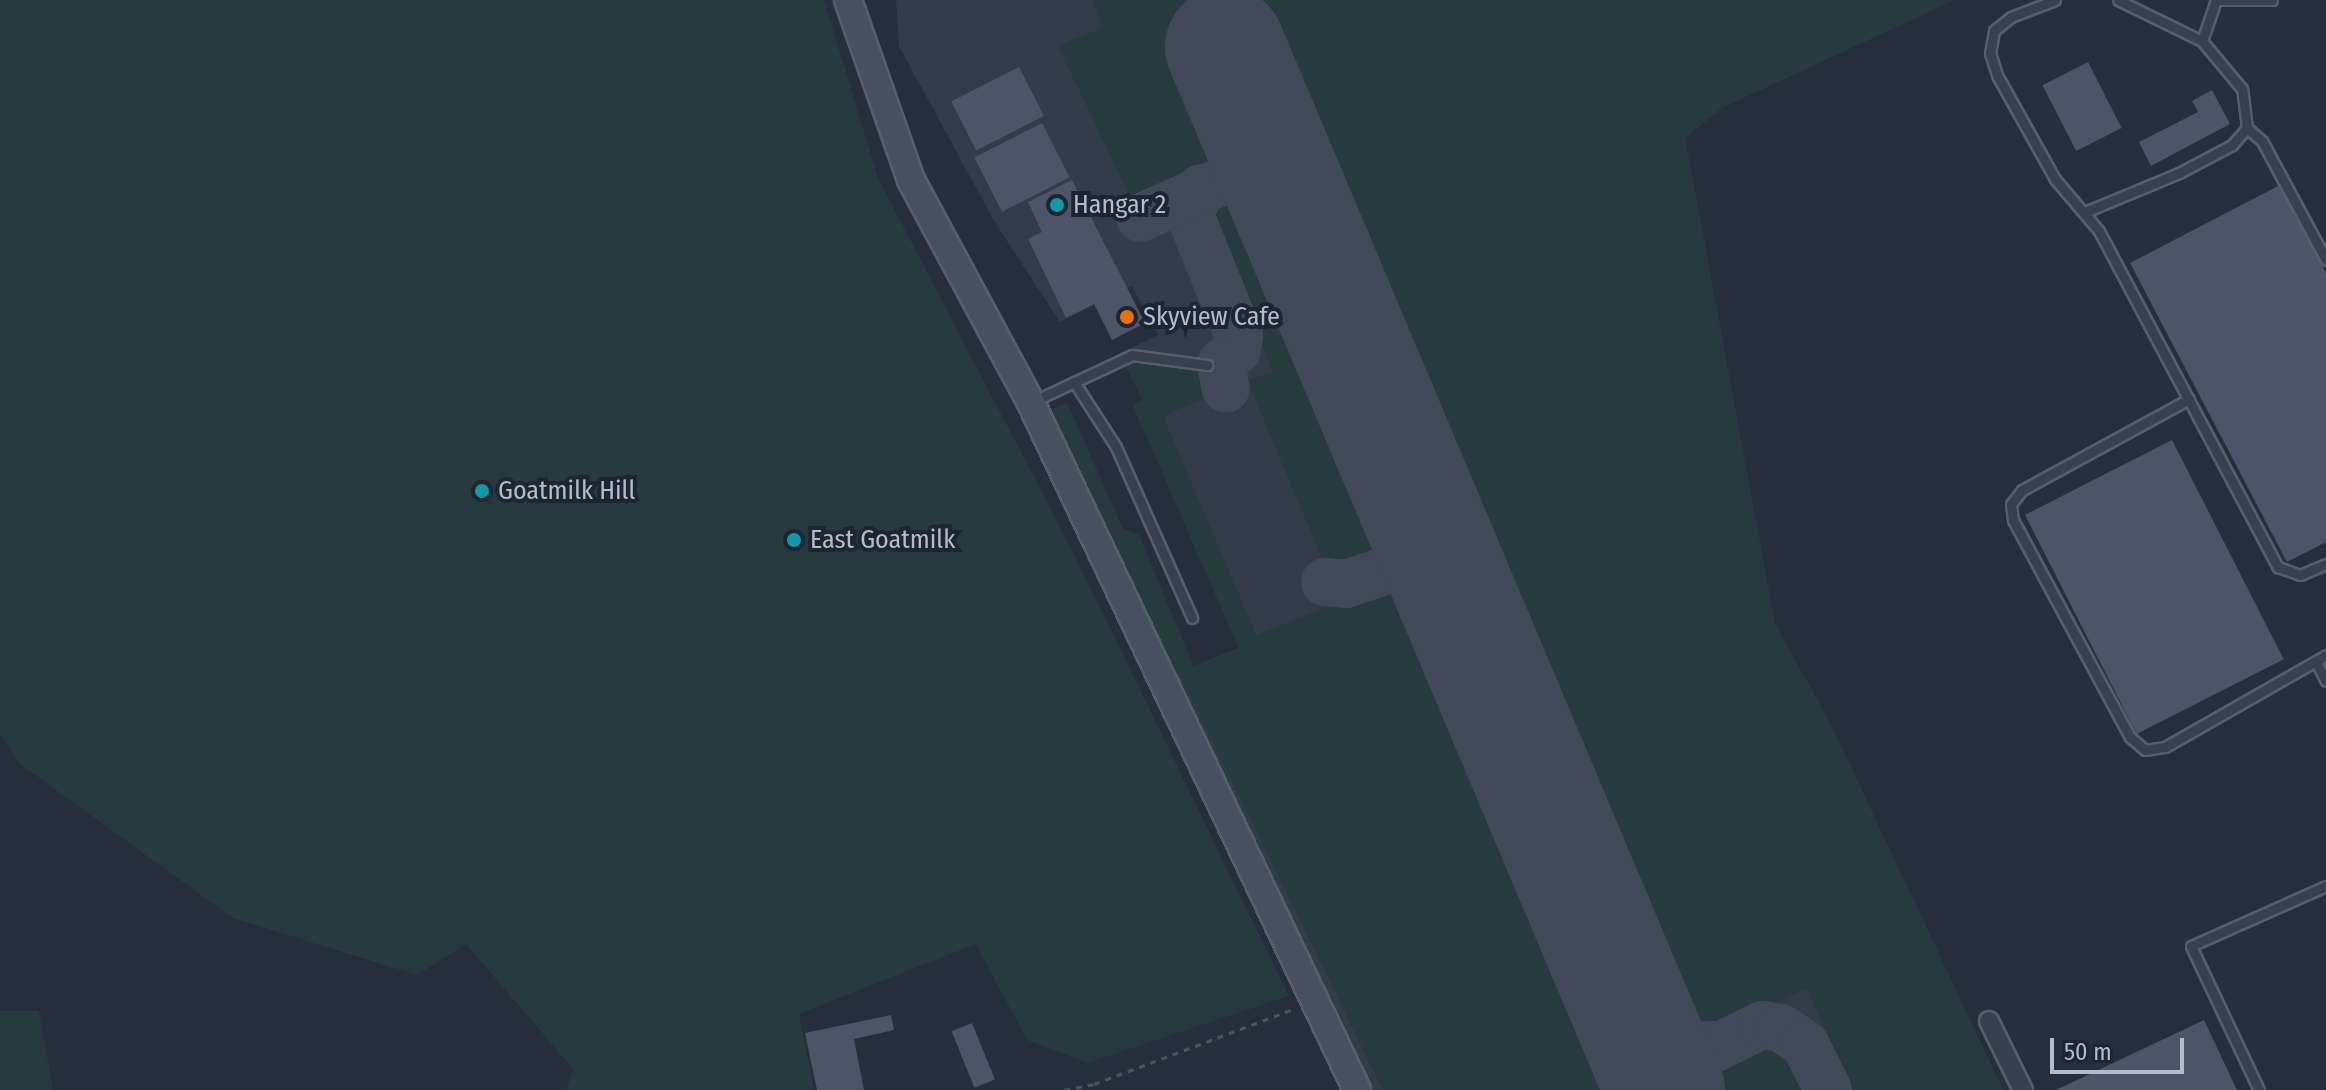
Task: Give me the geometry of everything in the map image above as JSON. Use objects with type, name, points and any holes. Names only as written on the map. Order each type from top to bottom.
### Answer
[{"type":"street","points":[[848,0],[911,180],[1031,403],[1357,1090]]},
{"type":"street","points":[[1989,1021],[2023,1090]]},
{"type":"lane","points":[[2055,0],[2001,24],[1990,53],[2045,164],[2085,212],[2278,567],[2300,575],[2326,564]]},
{"type":"lane","points":[[2118,0],[2202,41],[2242,89],[2247,128],[2262,141],[2326,260]]},
{"type":"lane","points":[[2202,41],[2216,0],[2272,0]]},
{"type":"lane","points":[[2085,212],[2179,173],[2232,145],[2247,128]]},
{"type":"lane","points":[[1031,403],[1146,353],[1207,365]]},
{"type":"lane","points":[[1074,382],[1116,447],[1192,618]]},
{"type":"lane","points":[[2189,399],[2022,490],[2011,504],[2013,520],[2130,737],[2145,750],[2165,747],[2317,664],[2326,655]]},
{"type":"lane","points":[[2317,664],[2326,681]]},
{"type":"lane","points":[[2259,1090],[2191,946],[2326,886]]},
{"type":"path","points":[[1064,1090],[1094,1084],[1315,1001]]},
{"type":"path","points":[[1090,1090],[1094,1084]]},
{"type":"shaded area","points":[[0,0],[824,0],[878,178],[1072,550],[1289,996],[1087,1063],[1027,1040],[976,944],[799,1014],[814,1090],[566,1090],[573,1069],[466,944],[417,975],[233,918],[20,764],[0,734]]},
{"type":"shaded area","points":[[896,0],[1446,0],[1685,137],[1775,624],[1830,723],[2003,1090],[1372,1090],[1172,675],[1239,648],[1133,405],[1142,400],[1120,353],[1158,335],[1132,286],[1060,322],[994,221],[899,46]]},
{"type":"shaded area","points":[[1092,0],[1955,0],[1722,108],[1685,138],[1775,624],[1830,723],[2003,1090],[1850,1090],[1807,988],[1717,1032],[1699,1034],[1666,1017],[1285,115],[1296,101],[1266,28],[1208,53],[1238,126],[1241,142],[1234,158],[1227,166],[1136,209],[1058,46],[1103,27]]},
{"type":"shaded area","points":[[1239,187],[1257,192],[1270,203],[1404,522],[1391,551],[1350,566],[1322,558],[1247,380],[1273,372],[1206,207],[1222,190]]},
{"type":"shaded area","points":[[1141,357],[1211,372],[1219,392],[1163,416],[1256,635],[1403,577],[1435,589],[1645,1090],[1383,1090],[1179,673],[1172,675],[1045,413],[1067,402],[1123,529],[1139,535],[1194,667],[1239,649],[1133,405],[1142,400],[1124,362]]},
{"type":"shaded area","points":[[0,1011],[39,1011],[53,1090],[0,1090]]},
{"type":"shaded area","points":[[1767,1037],[1799,1044],[1822,1090],[1702,1090],[1706,1070],[1720,1058]]},
{"type":"building","points":[[2088,62],[2122,128],[2076,151],[2043,85]]},
{"type":"building","points":[[1019,67],[1044,116],[976,151],[951,102]]},
{"type":"building","points":[[2212,90],[2230,124],[2151,166],[2139,142],[2198,112],[2192,101]]},
{"type":"building","points":[[1042,123],[1070,177],[1002,212],[974,158]]},
{"type":"building","points":[[1072,180],[1145,323],[1112,340],[1094,304],[1066,318],[1028,239],[1042,232],[1028,202]]},
{"type":"building","points":[[2280,185],[2326,273],[2326,542],[2287,562],[2130,263]]},
{"type":"building","points":[[2172,440],[2284,659],[2137,734],[2025,515]]},
{"type":"building","points":[[891,1015],[894,1030],[854,1039],[864,1090],[817,1090],[805,1033]]},
{"type":"building","points":[[2204,1020],[2237,1090],[2056,1090]]},
{"type":"building","points":[[972,1023],[995,1080],[974,1088],[952,1031]]},
{"type":"taxiway","points":[[1228,175],[1250,152],[1252,113]]},
{"type":"taxiway","points":[[1140,218],[1243,172],[1274,182],[1291,207]]},
{"type":"taxiway","points":[[1201,188],[1190,215],[1239,336],[1237,350],[1221,364],[1226,389]]},
{"type":"taxiway","points":[[1393,564],[1411,539],[1415,500]]},
{"type":"taxiway","points":[[1325,582],[1346,584],[1405,564],[1430,573],[1454,592]]},
{"type":"taxiway","points":[[1672,1090],[1697,1057],[1762,1025],[1781,1028],[1805,1044],[1828,1090]]},
{"type":"taxiway","points":[[1638,1027],[1649,1039],[1668,1046],[1716,1045]]},
{"type":"runway","points":[[1225,47],[1665,1090]]},
{"type":"place","name":"Hangar 2","points":[[1057,205]]},
{"type":"place","name":"Skyview Cafe","points":[[1127,317]]},
{"type":"place","name":"Goatmilk Hill","points":[[482,491]]},
{"type":"place","name":"East Goatmilk","points":[[794,540]]}]
